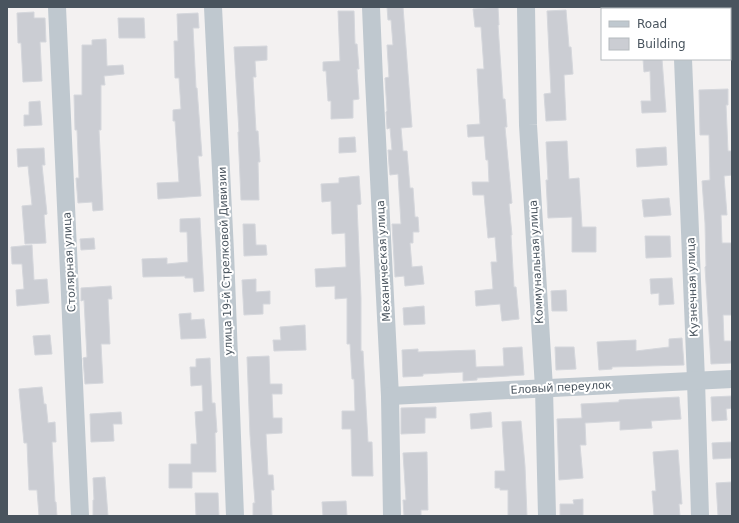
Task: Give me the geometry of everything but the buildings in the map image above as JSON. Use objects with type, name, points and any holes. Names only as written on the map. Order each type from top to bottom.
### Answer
[{"type":"street","name":"Столярная улица","points":[[57,7],[80,516]]},
{"type":"street","name":"улица 19-й Стрелковой Дивизии","points":[[213,7],[225,252],[235,516]]},
{"type":"street","name":"Механическая улица","points":[[371,7],[390,396],[392,516]]},
{"type":"street","name":"Коммунальная улица","points":[[526,7],[528,126],[544,388],[547,516]]},
{"type":"street","name":"Кузнечная улица","points":[[683,60],[700,516]]},
{"type":"street","name":"Еловый переулок","points":[[390,396],[732,379]]}]
